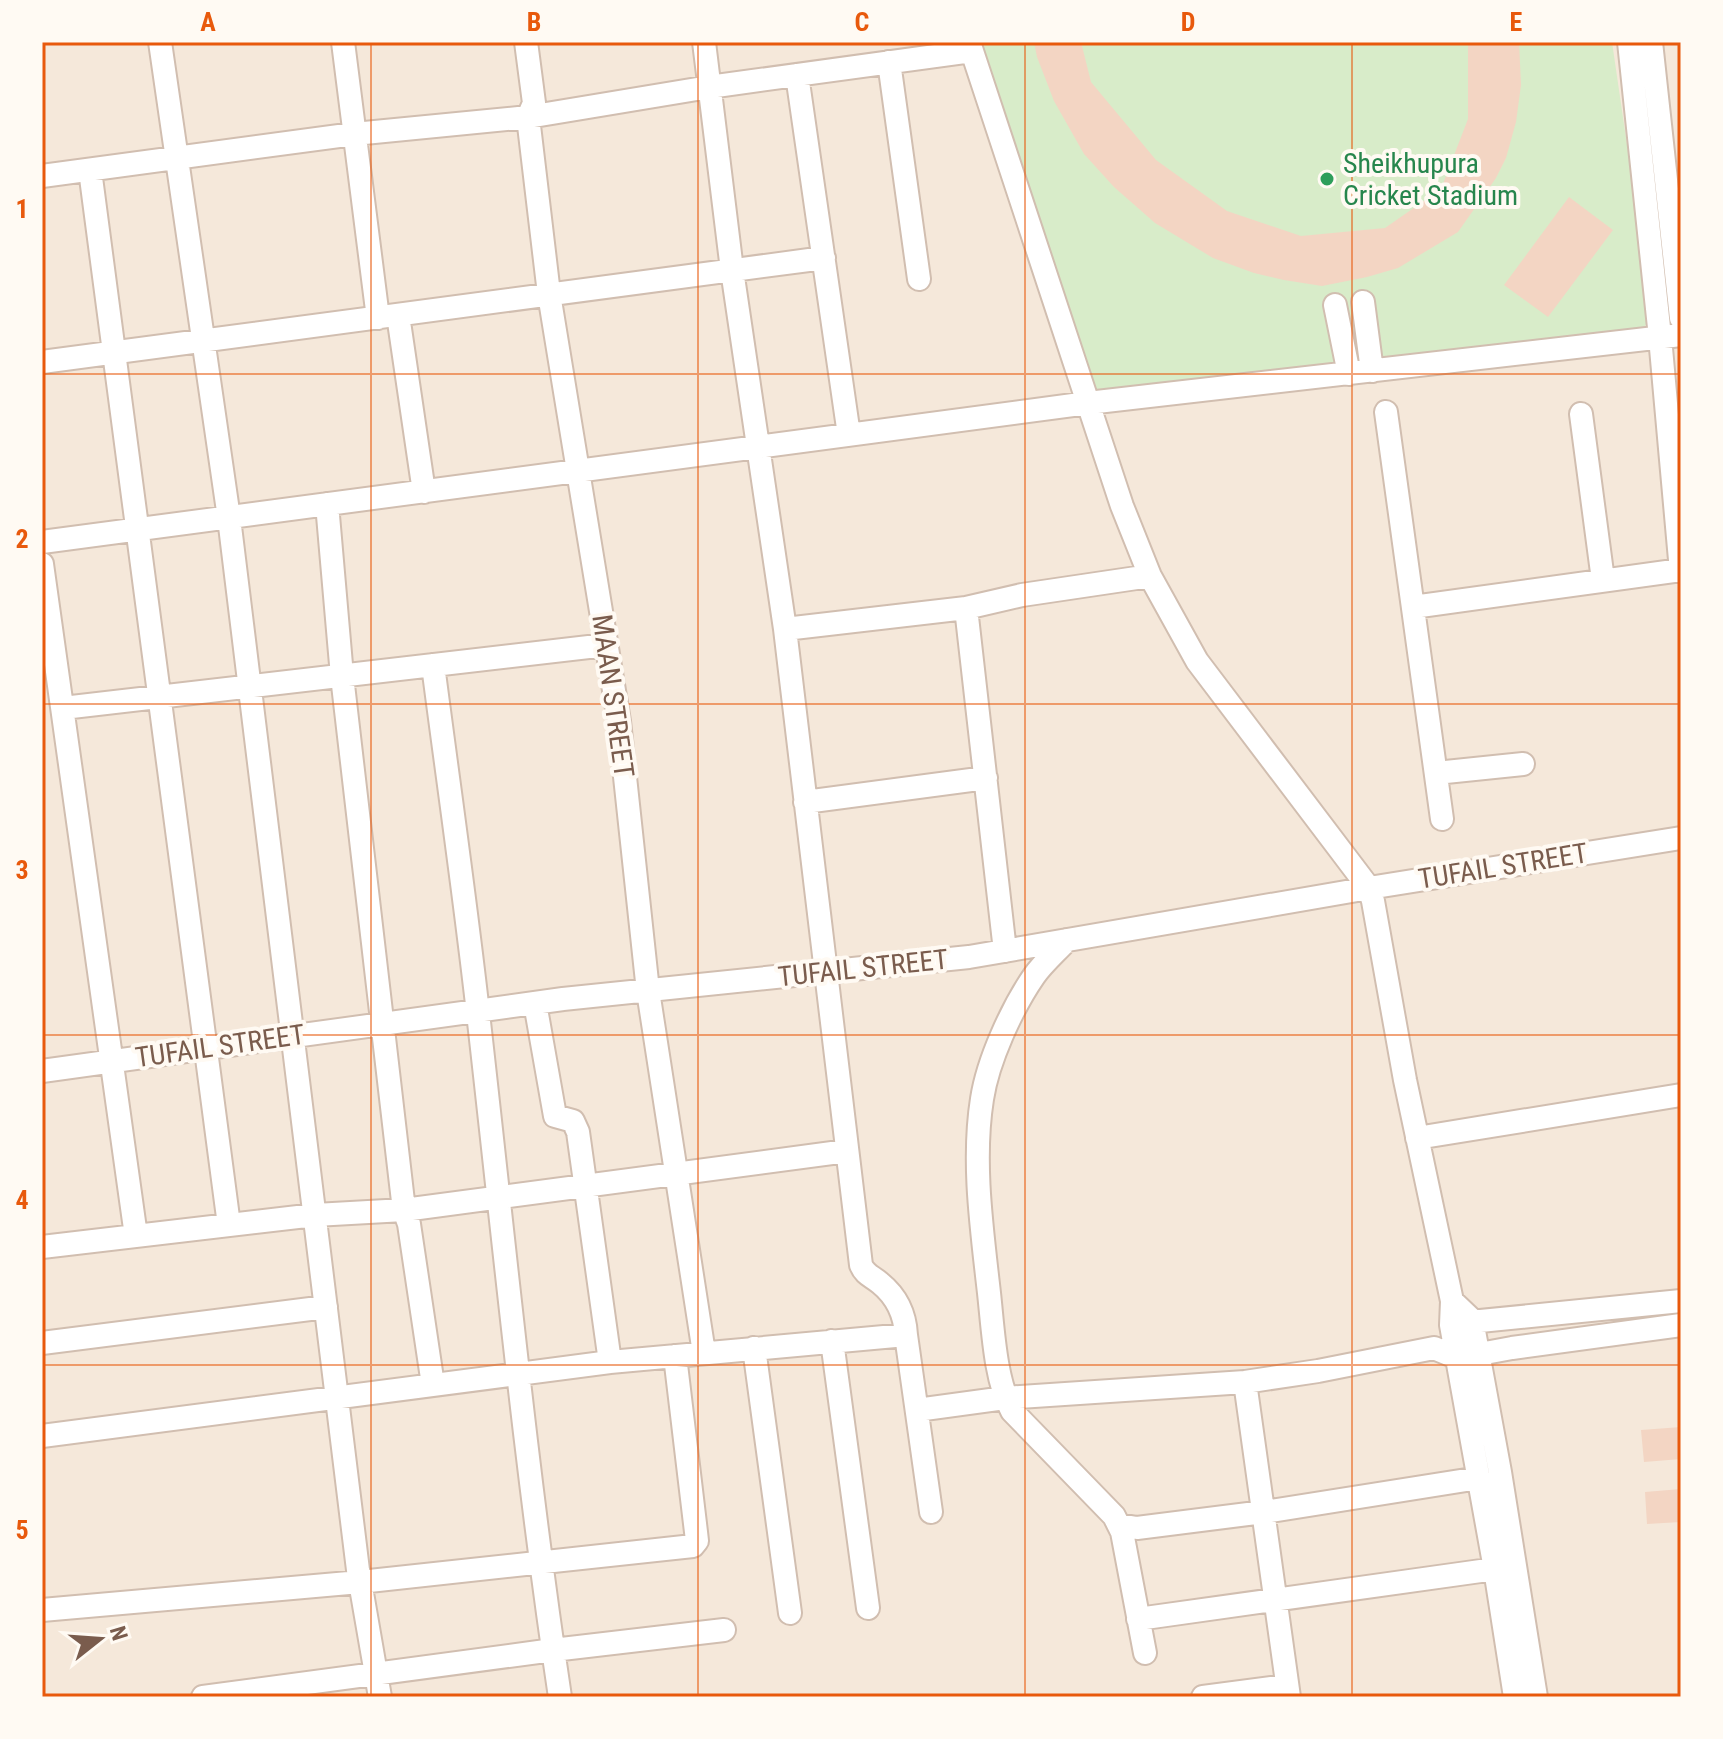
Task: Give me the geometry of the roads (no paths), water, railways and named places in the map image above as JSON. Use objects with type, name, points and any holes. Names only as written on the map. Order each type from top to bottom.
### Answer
[{"type":"street","points":[[160,42],[229,518],[360,1582],[380,1697]]},
{"type":"street","points":[[343,42],[354,134],[424,492]]},
{"type":"street","name":"MAAN STREET","points":[[526,42],[534,103],[528,117],[549,294],[619,721],[648,991],[704,1353]]},
{"type":"street","points":[[704,42],[732,270],[785,629],[861,1265],[864,1273],[883,1285],[895,1299],[904,1319],[931,1512]]},
{"type":"street","points":[[1413,607],[1681,570],[1671,336],[1629,42]]},
{"type":"street","points":[[1651,42],[1681,318]]},
{"type":"street","points":[[42,176],[354,134],[528,117],[889,62],[970,46],[1122,506],[1150,576],[1197,661],[1369,888],[1378,918],[1417,1138],[1452,1301],[1461,1323],[1536,1697]]},
{"type":"street","points":[[889,62],[919,279]]},
{"type":"street","points":[[797,75],[849,435]]},
{"type":"street","points":[[90,170],[229,1225]]},
{"type":"street","points":[[42,362],[824,258]]},
{"type":"street","points":[[1363,302],[1372,371]]},
{"type":"street","points":[[1335,305],[1349,374]]},
{"type":"street","points":[[42,542],[1088,403],[1671,336]]},
{"type":"street","points":[[1386,412],[1442,819]]},
{"type":"street","points":[[1581,414],[1603,580]]},
{"type":"street","points":[[327,504],[342,676],[404,1210],[409,1224],[433,1385]]},
{"type":"street","points":[[42,564],[136,1236]]},
{"type":"street","points":[[785,629],[966,608],[1022,595],[1150,576]]},
{"type":"street","points":[[966,608],[1005,951]]},
{"type":"street","points":[[63,708],[606,645]]},
{"type":"street","points":[[433,665],[478,1011],[516,1374],[560,1697]]},
{"type":"street","points":[[1436,773],[1523,764]]},
{"type":"street","points":[[805,802],[986,778]]},
{"type":"street","name":"TUFAIL STREET","points":[[42,1071],[535,1003],[1005,951],[1681,838]]},
{"type":"street","points":[[1067,940],[1034,975],[991,1062],[982,1098],[979,1183],[984,1250],[993,1332],[1005,1398],[1012,1411],[1114,1516],[1119,1525],[1145,1653]]},
{"type":"street","points":[[535,1003],[555,1116],[573,1121],[576,1125],[610,1362]]},
{"type":"street","points":[[1417,1138],[1681,1095]]},
{"type":"street","points":[[42,1247],[315,1215],[404,1210],[847,1151]]},
{"type":"street","points":[[1434,1348],[1461,1323],[1681,1301]]},
{"type":"street","points":[[42,1343],[326,1307]]},
{"type":"street","points":[[917,1410],[1005,1398],[1245,1382],[1434,1348],[1468,1357],[1681,1325]]},
{"type":"street","points":[[42,1436],[610,1362],[906,1335]]},
{"type":"street","points":[[832,1341],[868,1608]]},
{"type":"street","points":[[754,1348],[790,1613]]},
{"type":"street","points":[[42,1610],[360,1582],[696,1544],[675,1356]]},
{"type":"street","points":[[1468,1357],[1479,1478],[1515,1697]]},
{"type":"street","points":[[1203,1697],[1288,1692],[1245,1382]]},
{"type":"street","points":[[1119,1525],[1137,1528],[1264,1512],[1479,1478]]},
{"type":"street","points":[[1138,1619],[1495,1569]]},
{"type":"street","points":[[203,1697],[724,1630]]},
{"type":"place","name":"Sheikhupura Cricket Stadium","points":[[1327,179]]}]
